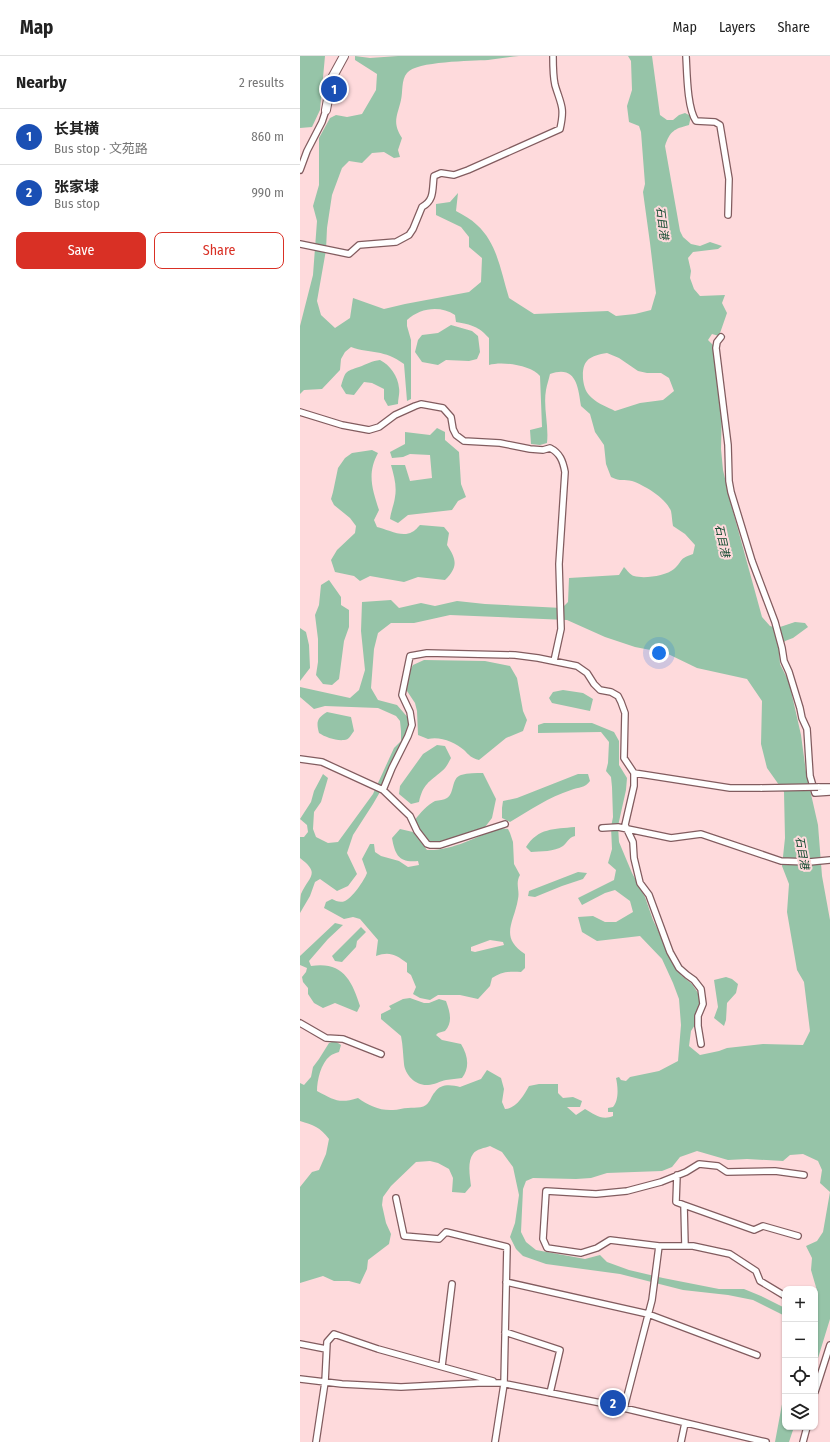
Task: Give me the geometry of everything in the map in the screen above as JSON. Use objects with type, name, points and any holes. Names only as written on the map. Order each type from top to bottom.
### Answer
[{"type":"street","points":[[326,110],[328,76],[337,56]]},
{"type":"street","points":[[300,170],[307,151],[322,122],[326,110],[332,78],[344,56]]},
{"type":"street","points":[[300,244],[349,254],[358,245],[396,242],[409,236],[422,207],[428,204],[432,199],[434,176],[441,173],[454,175],[468,170],[560,129],[562,106],[555,84],[553,56]]},
{"type":"street","points":[[686,56],[690,103],[693,117],[696,121],[715,122],[720,125],[729,179],[728,215]]},
{"type":"street","points":[[721,337],[717,342],[716,348],[728,445],[729,481],[731,492],[752,561],[775,622],[784,661],[791,679],[802,718],[807,729],[810,776],[815,793],[830,792]]},
{"type":"street","points":[[300,412],[342,425],[369,430],[379,427],[395,415],[415,406],[421,404],[435,406],[442,408],[451,417],[456,436],[464,441],[500,443],[530,449],[543,450],[550,448],[557,452],[563,462],[565,472],[559,564],[561,629],[554,661]]},
{"type":"street","points":[[383,790],[412,725],[410,712],[402,695],[410,656],[427,653],[488,654],[515,655],[554,661],[577,666],[587,673],[600,690],[611,692],[618,696],[622,702],[625,713],[624,758],[634,773],[634,786],[624,825],[633,842],[634,858],[640,883],[650,895],[670,952],[679,968],[694,980],[701,989],[703,1004],[698,1016],[701,1044]]},
{"type":"street","points":[[300,759],[322,762],[383,790],[410,816],[422,838],[430,845],[440,845],[505,824]]},
{"type":"street","points":[[634,773],[730,788],[830,787]]},
{"type":"street","points":[[602,828],[618,827],[671,838],[701,834],[784,861],[809,862],[830,860]]},
{"type":"street","points":[[300,1024],[326,1038],[343,1039],[381,1054]]},
{"type":"street","points":[[782,1294],[760,1281],[756,1272],[730,1254],[693,1246],[659,1246],[610,1240],[597,1248],[581,1253],[547,1248],[543,1239],[546,1191],[596,1194],[627,1191],[661,1182],[699,1164],[718,1166],[727,1172],[775,1172],[804,1175]]},
{"type":"street","points":[[677,1175],[676,1202],[754,1230],[763,1226],[798,1236]]},
{"type":"street","points":[[396,1198],[404,1236],[439,1239],[446,1232],[507,1247],[502,1383],[495,1442]]},
{"type":"street","points":[[684,1205],[685,1246]]},
{"type":"street","points":[[624,1408],[652,1300],[659,1246]]},
{"type":"street","points":[[506,1282],[648,1314],[757,1355]]},
{"type":"street","points":[[442,1366],[452,1284]]},
{"type":"street","points":[[505,1332],[560,1350],[550,1393]]},
{"type":"street","points":[[316,1442],[325,1382],[327,1342],[334,1334],[502,1383],[624,1408],[766,1442]]},
{"type":"street","points":[[300,1344],[326,1349]]},
{"type":"street","points":[[818,1383],[830,1345]]},
{"type":"street","points":[[300,1379],[342,1384],[401,1387],[502,1383]]},
{"type":"street","points":[[681,1442],[685,1423]]},
{"type":"street","points":[[803,1442],[806,1430]]},
{"type":"water","points":[[300,56],[325,56],[320,110],[312,127],[300,128]]},
{"type":"water","name":"石目港","points":[[355,56],[370,58],[398,56],[519,56],[432,64],[412,69],[407,73],[404,79],[396,119],[397,128],[402,138],[398,150],[400,157],[394,158],[384,152],[372,153],[362,163],[349,161],[342,168],[332,195],[327,228],[326,250],[317,301],[321,315],[335,328],[350,318],[353,298],[384,309],[469,292],[481,282],[482,258],[469,247],[469,237],[461,227],[436,215],[436,204],[450,202],[458,193],[456,211],[475,223],[490,241],[498,259],[509,298],[534,314],[608,311],[616,316],[635,314],[651,310],[656,293],[643,192],[645,184],[641,132],[639,126],[629,122],[627,106],[632,90],[631,61],[628,56],[652,56],[660,115],[667,120],[673,120],[679,115],[685,113],[691,116],[689,125],[673,131],[665,146],[680,231],[683,237],[691,244],[700,246],[710,242],[722,246],[718,249],[693,252],[688,258],[691,271],[690,278],[694,289],[700,296],[725,295],[722,303],[727,313],[719,336],[712,334],[708,340],[715,347],[722,405],[721,449],[723,470],[731,504],[762,617],[770,626],[777,628],[795,622],[805,623],[808,627],[793,638],[785,641],[779,649],[780,664],[789,682],[801,735],[806,772],[818,825],[822,876],[830,920],[830,1192],[820,1183],[822,1170],[818,1161],[803,1154],[790,1155],[783,1161],[747,1159],[728,1160],[697,1151],[680,1157],[672,1167],[662,1171],[607,1173],[591,1178],[576,1179],[533,1178],[526,1181],[523,1189],[521,1232],[526,1242],[536,1250],[585,1259],[600,1255],[607,1262],[629,1270],[719,1289],[744,1289],[782,1306],[782,1314],[753,1300],[728,1295],[683,1290],[620,1274],[546,1264],[523,1256],[516,1249],[510,1237],[515,1223],[519,1195],[513,1167],[502,1152],[490,1146],[476,1151],[471,1157],[469,1170],[471,1186],[465,1193],[452,1192],[453,1178],[449,1169],[438,1163],[430,1161],[416,1162],[391,1186],[383,1197],[382,1205],[386,1223],[391,1234],[389,1244],[368,1260],[367,1269],[360,1284],[349,1281],[334,1281],[323,1276],[300,1283],[300,1187],[312,1172],[319,1170],[326,1154],[329,1139],[316,1127],[300,1121],[300,1083],[304,1085],[311,1077],[313,1067],[329,1043],[335,1041],[341,1045],[339,1052],[331,1055],[324,1063],[319,1077],[317,1091],[328,1097],[341,1101],[358,1098],[383,1110],[424,1106],[440,1087],[450,1085],[460,1087],[481,1079],[487,1070],[501,1078],[504,1089],[502,1102],[505,1109],[513,1107],[529,1086],[539,1084],[558,1084],[558,1093],[563,1098],[573,1097],[582,1101],[580,1107],[567,1107],[576,1115],[585,1109],[605,1118],[613,1116],[613,1112],[608,1112],[608,1108],[613,1107],[617,1097],[618,1089],[616,1078],[619,1077],[621,1080],[626,1081],[630,1077],[659,1071],[678,1061],[681,1025],[679,999],[662,959],[640,936],[597,941],[582,932],[578,917],[593,916],[605,922],[616,922],[633,912],[630,901],[615,890],[605,893],[582,905],[578,898],[614,880],[616,870],[608,863],[612,849],[611,827],[613,817],[611,777],[606,771],[609,742],[601,732],[538,733],[538,725],[544,723],[592,723],[614,732],[619,741],[619,765],[627,778],[626,790],[618,826],[619,842],[632,873],[645,897],[653,920],[673,961],[681,975],[692,984],[702,999],[700,1017],[691,1031],[689,1046],[700,1055],[727,1048],[763,1044],[803,1045],[810,1031],[804,982],[797,970],[787,912],[789,884],[782,866],[785,838],[784,792],[767,768],[761,744],[762,701],[747,679],[697,668],[666,653],[635,647],[605,637],[567,620],[450,615],[414,623],[391,623],[378,633],[374,649],[371,688],[378,700],[397,705],[410,720],[406,740],[395,766],[353,835],[347,853],[357,874],[348,886],[337,891],[320,879],[315,882],[310,896],[300,913],[301,894],[310,879],[312,872],[306,863],[300,858],[300,837],[304,837],[308,832],[307,825],[300,819],[311,802],[314,791],[323,774],[328,778],[321,802],[314,812],[313,829],[316,837],[328,843],[338,842],[373,794],[394,748],[401,741],[400,721],[396,716],[378,708],[325,706],[314,709],[300,697],[300,687],[350,698],[359,690],[365,670],[361,631],[362,602],[391,600],[399,608],[421,603],[435,606],[457,601],[562,608],[568,602],[569,578],[619,575],[624,567],[634,576],[655,576],[674,569],[683,559],[693,554],[695,545],[685,534],[673,526],[671,511],[660,497],[637,483],[611,477],[606,464],[604,445],[595,432],[590,414],[581,406],[577,385],[570,375],[565,372],[550,374],[545,396],[547,443],[540,445],[531,444],[530,430],[542,427],[540,376],[530,369],[516,365],[501,363],[489,365],[489,338],[474,327],[456,322],[455,315],[449,312],[430,309],[418,313],[407,320],[411,340],[411,399],[407,401],[404,364],[397,359],[384,354],[351,347],[345,352],[341,359],[340,370],[322,389],[304,390],[300,394],[300,326],[313,275],[317,221],[313,206],[319,185],[319,138],[330,118],[336,115],[347,117],[362,114],[376,90],[377,74],[355,60]],"holes":[[[607,353],[619,358],[638,371],[647,373],[661,373],[669,378],[674,391],[663,400],[640,403],[615,411],[592,398],[588,394],[583,379],[585,363],[591,358]]]},
{"type":"water","points":[[451,325],[472,331],[478,336],[480,352],[477,359],[469,361],[446,360],[438,365],[422,362],[415,352],[418,340],[422,335],[438,333]]},
{"type":"water","points":[[380,360],[390,368],[397,379],[399,390],[398,404],[388,406],[384,399],[384,389],[372,383],[364,382],[354,395],[346,394],[341,386],[347,372]]},
{"type":"water","points":[[437,428],[445,432],[445,440],[459,452],[461,484],[466,497],[458,501],[452,510],[408,515],[398,523],[390,519],[396,489],[391,465],[405,465],[410,481],[432,478],[430,455],[410,454],[403,457],[392,458],[390,452],[405,444],[405,432],[430,435]]},
{"type":"water","points":[[372,450],[378,453],[372,474],[374,495],[379,510],[374,520],[377,527],[399,534],[408,534],[420,525],[444,527],[449,533],[447,545],[453,555],[455,563],[452,571],[445,580],[418,577],[404,582],[370,576],[360,581],[354,576],[335,572],[331,560],[337,550],[355,533],[356,526],[350,518],[334,505],[331,499],[338,468],[345,458],[352,453]]},
{"type":"water","points":[[329,580],[341,597],[341,605],[349,610],[349,627],[344,641],[339,679],[332,685],[323,684],[316,675],[318,662],[318,639],[315,615],[319,605],[321,585]]},
{"type":"water","points":[[300,628],[306,632],[309,645],[310,668],[300,681]]},
{"type":"water","points":[[424,660],[485,661],[510,666],[517,678],[523,711],[527,720],[523,731],[506,738],[479,760],[472,757],[452,742],[437,738],[428,739],[418,735],[417,711],[415,703],[405,688],[406,678],[413,665]]},
{"type":"water","points":[[563,690],[583,693],[593,699],[590,711],[552,703],[549,698],[553,692]]},
{"type":"water","points":[[327,712],[351,717],[354,731],[349,738],[346,740],[338,740],[319,733],[319,718]]},
{"type":"water","points":[[437,745],[445,746],[451,758],[445,768],[430,781],[422,791],[419,802],[411,804],[399,794],[400,786],[423,754]]},
{"type":"water","points":[[483,773],[496,799],[492,818],[485,827],[437,847],[430,846],[418,830],[415,820],[429,805],[435,801],[446,799],[449,796],[454,782],[458,777],[466,774]]},
{"type":"water","points":[[578,774],[588,774],[590,781],[584,786],[547,800],[510,822],[502,818],[503,801],[517,798]]},
{"type":"water","points":[[575,827],[575,836],[559,848],[547,851],[531,852],[526,847],[536,836],[541,833],[553,829]]},
{"type":"water","points":[[499,828],[508,829],[510,833],[513,842],[514,864],[520,875],[518,881],[518,899],[510,929],[510,935],[512,942],[525,954],[525,968],[521,972],[505,972],[492,978],[490,986],[478,999],[460,995],[438,995],[430,1000],[420,998],[413,994],[416,987],[411,975],[407,972],[407,963],[389,954],[376,956],[378,940],[360,919],[353,917],[344,919],[324,908],[326,902],[332,899],[340,902],[345,901],[358,889],[367,873],[362,859],[370,844],[374,844],[375,852],[381,856],[399,861],[408,867],[419,865],[418,861],[406,861],[399,857],[392,838],[400,829],[413,832],[427,850],[436,850],[455,846]],"holes":[[[490,940],[503,942],[504,945],[475,952],[471,951],[471,947]]]},
{"type":"water","points":[[578,872],[587,873],[583,879],[535,897],[528,896],[529,891]]},
{"type":"water","points":[[335,923],[343,925],[328,939],[309,961],[311,966],[331,966],[344,974],[357,997],[360,1006],[357,1012],[335,1003],[323,1008],[314,1003],[308,994],[308,988],[303,982],[302,977],[307,968],[300,965],[300,956]]},
{"type":"water","points":[[361,927],[366,932],[357,941],[356,947],[342,962],[335,961],[332,956]]},
{"type":"water","points":[[726,977],[732,979],[738,984],[736,993],[727,1003],[726,1020],[724,1026],[714,1018],[718,1007],[714,980]]},
{"type":"water","points":[[410,998],[424,1003],[429,1003],[439,999],[446,1001],[450,1013],[448,1028],[436,1035],[442,1040],[461,1044],[467,1057],[467,1066],[465,1074],[462,1078],[424,1085],[415,1082],[406,1072],[401,1036],[381,1019],[381,1014],[391,1009],[389,1006],[403,999]]},
{"type":"water","points":[[830,1192],[830,1319],[818,1358],[818,1286],[816,1286],[811,1270],[812,1258],[806,1246],[817,1241],[823,1232]]},
{"type":"water","points":[[782,1404],[782,1430],[793,1430],[789,1442],[775,1442]]},
{"type":"place","name":"长其横","points":[[334,89]]},
{"type":"place","name":"张家埭","points":[[613,1403]]}]
